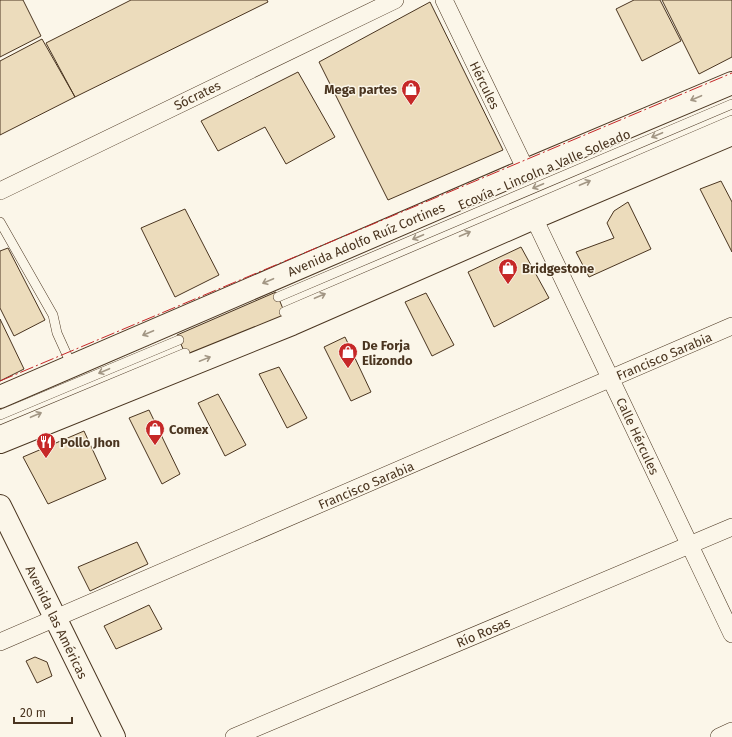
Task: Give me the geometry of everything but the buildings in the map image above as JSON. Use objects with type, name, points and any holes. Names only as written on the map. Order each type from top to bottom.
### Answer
[{"type":"main road","name":"Avenida Adolfo Ruíz Cortines","points":[[0,397],[526,170],[732,83]]},
{"type":"main road","points":[[0,442],[292,324],[534,218],[732,134]]},
{"type":"main road","name":"Avenida las Américas","points":[[0,506],[114,737]]},
{"type":"street","name":"Sócrates","points":[[0,191],[395,0]]},
{"type":"street","name":"Hércules","points":[[444,0],[526,170]]},
{"type":"street","name":"Calle Hércules","points":[[534,218],[732,634]]},
{"type":"street","name":"Francisco Sarabia","points":[[0,642],[732,326]]},
{"type":"street","name":"Río Rosas","points":[[234,737],[732,527]]},
{"type":"street","points":[[719,737],[732,731]]},
{"type":"lane","name":"Ecovía - Lincoln a Valle Soleado","points":[[278,297],[732,104]]},
{"type":"lane","points":[[284,312],[732,120]]},
{"type":"lane","points":[[0,222],[53,315],[57,333],[72,366]]},
{"type":"lane","points":[[0,415],[179,340]]},
{"type":"lane","points":[[0,430],[185,353]]},
{"type":"power","points":[[0,381],[732,73]]},
{"type":"place","name":"Mega partes","points":[[411,106]]},
{"type":"place","name":"Bridgestone","points":[[508,285]]},
{"type":"place","name":"De Forja Elizondo","points":[[348,369]]},
{"type":"place","name":"Comex","points":[[155,446]]},
{"type":"place","name":"Pollo Jhon","points":[[46,459]]}]
